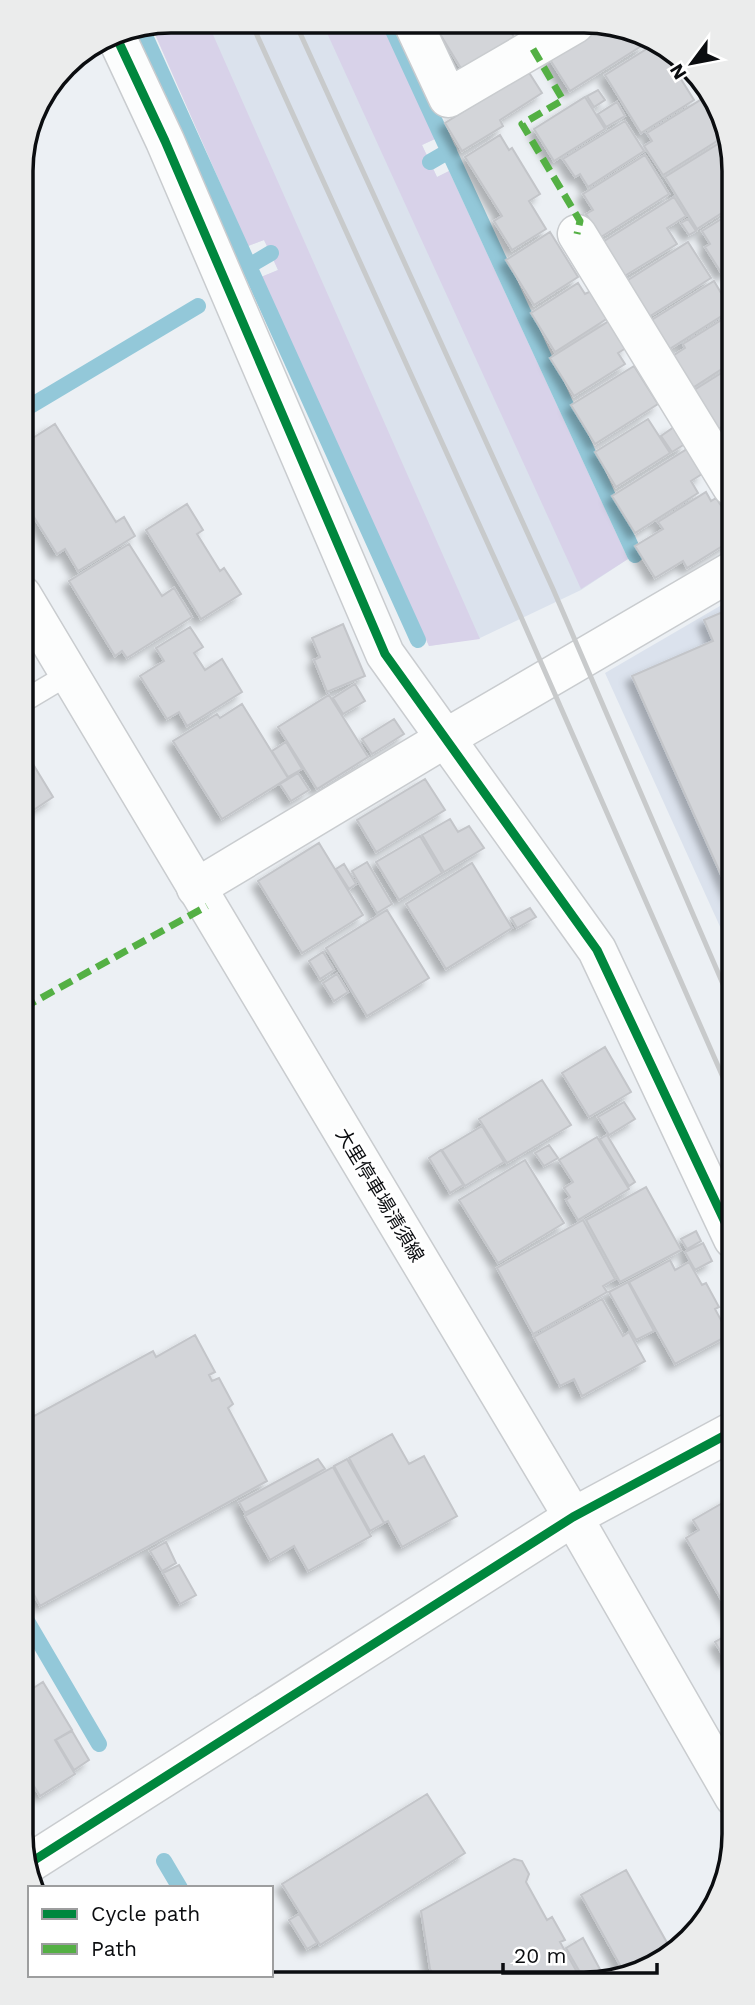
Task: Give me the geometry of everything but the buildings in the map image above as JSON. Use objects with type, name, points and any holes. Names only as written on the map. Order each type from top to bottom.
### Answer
[{"type":"street","points":[[418,33],[448,98],[560,33]]},
{"type":"street","points":[[119,44],[165,141],[385,654],[597,950],[721,1214]]},
{"type":"street","points":[[578,234],[722,470]]},
{"type":"street","points":[[196,888],[722,577]]},
{"type":"street","name":"大里停車場清須線","points":[[34,615],[573,1517],[721,1774]]},
{"type":"street","points":[[36,1859],[573,1517],[721,1437]]},
{"type":"lane","points":[[34,695],[69,674]]},
{"type":"shaded area","points":[[212,33],[480,639],[429,646],[261,277],[278,270],[264,240],[248,246],[155,34]]},
{"type":"shaded area","points":[[327,33],[386,33],[435,139],[422,145],[437,177],[449,171],[628,559],[581,589]]},
{"type":"shaded area","points":[[386,33],[435,139],[422,145],[437,177],[449,171],[628,559],[581,590],[480,638],[429,646],[261,277],[278,270],[271,253],[264,240],[248,246],[155,34]]},
{"type":"shaded area","points":[[722,605],[722,930],[605,673]]},
{"type":"waterway","points":[[394,33],[635,555]]},
{"type":"waterway","points":[[145,36],[418,640]]},
{"type":"waterway","points":[[430,162],[449,151]]},
{"type":"waterway","points":[[249,266],[271,253]]},
{"type":"waterway","points":[[34,404],[198,306]]},
{"type":"waterway","points":[[33,1632],[99,1744]]},
{"type":"waterway","points":[[164,1861],[179,1886]]},
{"type":"railway","points":[[256,33],[518,610],[721,1074]]},
{"type":"railway","points":[[300,33],[553,589],[722,981]]},
{"type":"marked path","points":[[533,49],[563,100],[522,124],[580,221],[577,234]]},
{"type":"marked path","points":[[33,1002],[207,906]]},
{"type":"cycle path","points":[[119,44],[165,141],[385,654],[597,950],[721,1214]]},
{"type":"cycle path","points":[[36,1859],[573,1517],[721,1437]]}]
